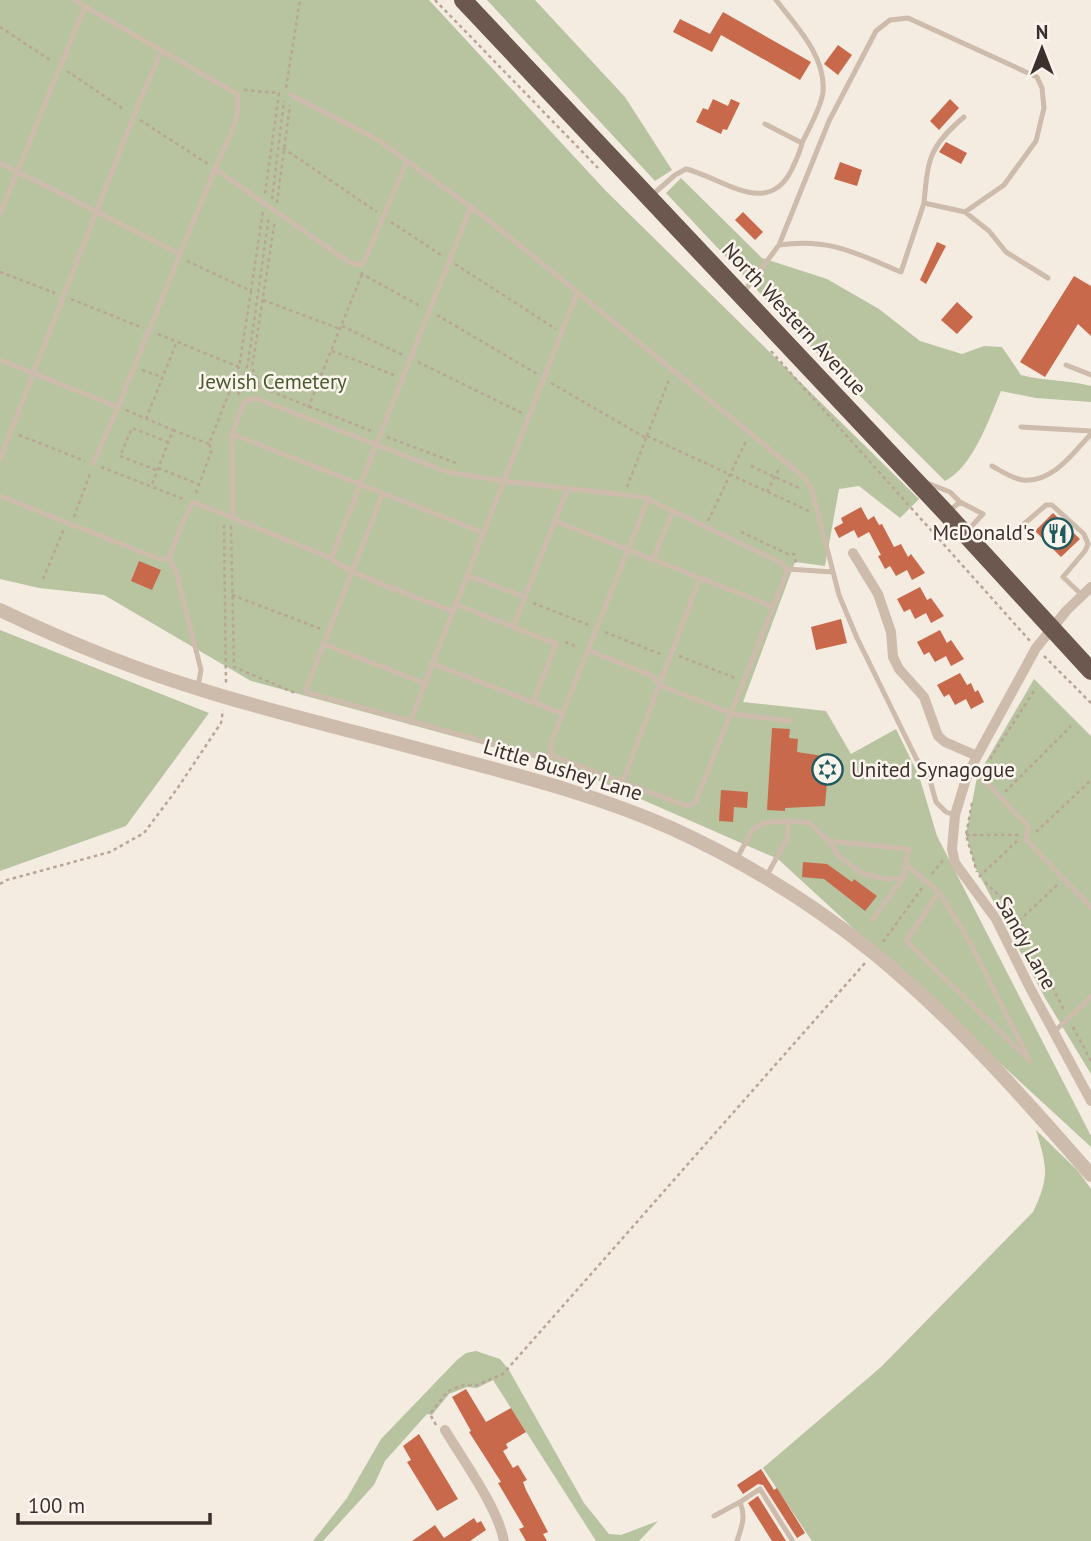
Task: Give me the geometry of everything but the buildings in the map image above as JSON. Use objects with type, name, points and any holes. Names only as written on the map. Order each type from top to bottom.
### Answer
[{"type":"highway","name":"North Western Avenue","points":[[463,0],[914,479],[953,507],[965,534],[1091,671]]},
{"type":"street","points":[[852,553],[878,594],[891,632],[893,657],[899,669],[924,697],[938,736],[945,743],[977,756]]},
{"type":"street","name":"Sandy Lane","points":[[1091,587],[1051,629],[1037,648],[966,779],[952,834],[952,849],[959,871],[996,919],[1091,1101]]},
{"type":"street","name":"Little Bushey Lane","points":[[0,610],[102,656],[198,689],[590,796],[672,829],[735,860],[803,901],[874,953],[919,992],[1045,1122],[1091,1175]]},
{"type":"street","points":[[445,1430],[492,1510],[504,1541]]},
{"type":"lane","points":[[74,0],[237,94],[239,103],[215,169],[93,464]]},
{"type":"lane","points":[[649,198],[686,169],[701,172],[749,194],[772,193],[786,181],[801,152],[802,143],[823,94],[814,51],[776,0]]},
{"type":"lane","points":[[0,214],[85,6]]},
{"type":"lane","points":[[741,296],[779,245],[829,121],[876,31],[891,20],[908,18],[1037,77],[1042,88],[1044,108],[1036,141],[1004,185],[965,212]]},
{"type":"lane","points":[[0,459],[162,50]]},
{"type":"lane","points":[[291,95],[378,140],[471,207],[805,478],[814,495],[839,595],[857,638],[916,758],[930,780],[936,802],[946,812],[956,815]]},
{"type":"lane","points":[[779,245],[813,242],[834,245],[901,272],[924,203],[927,168],[933,150],[942,136],[964,117]]},
{"type":"lane","points":[[765,124],[802,143]]},
{"type":"lane","points":[[215,169],[350,263],[361,265],[367,257],[407,161]]},
{"type":"lane","points":[[0,163],[180,254]]},
{"type":"lane","points":[[924,203],[965,212],[989,231],[1006,252],[1048,278]]},
{"type":"lane","points":[[331,558],[471,207]]},
{"type":"lane","points":[[410,722],[577,293]]},
{"type":"lane","points":[[0,360],[118,407]]},
{"type":"lane","points":[[1066,365],[1091,375]]},
{"type":"lane","points":[[233,516],[232,434],[243,404],[253,398],[447,472],[648,499],[782,563],[787,569]]},
{"type":"lane","points":[[1021,427],[1091,432]]},
{"type":"lane","points":[[992,466],[1022,480],[1038,478],[1058,470],[1091,432]]},
{"type":"lane","points":[[232,434],[484,533]]},
{"type":"lane","points":[[513,627],[568,488]]},
{"type":"lane","points":[[383,493],[305,692],[540,757],[550,755],[684,806],[696,801],[733,714],[787,569]]},
{"type":"lane","points":[[0,496],[159,559],[169,559]]},
{"type":"lane","points":[[550,755],[551,743],[648,499]]},
{"type":"lane","points":[[169,559],[181,526],[194,502],[233,516],[331,558],[334,563],[452,611]]},
{"type":"lane","points":[[1017,530],[1046,505],[1052,505],[1084,534],[1088,544],[1085,551],[1063,577],[1083,596]]},
{"type":"lane","points":[[953,507],[983,514],[965,534]]},
{"type":"lane","points":[[653,560],[673,511]]},
{"type":"lane","points":[[555,522],[774,607]]},
{"type":"lane","points":[[169,559],[176,571],[201,670],[198,689]]},
{"type":"lane","points":[[787,569],[833,572]]},
{"type":"lane","points":[[467,575],[525,597]]},
{"type":"lane","points":[[622,781],[700,578]]},
{"type":"lane","points":[[455,604],[556,645],[533,702]]},
{"type":"lane","points":[[323,644],[424,683]]},
{"type":"lane","points":[[588,650],[652,676],[659,685],[733,714],[790,721]]},
{"type":"lane","points":[[431,663],[563,713]]},
{"type":"lane","points":[[979,776],[1028,827],[1027,837],[1091,907]]},
{"type":"lane","points":[[765,877],[787,839],[789,821]]},
{"type":"lane","points":[[735,860],[753,829],[763,823],[810,823],[838,855],[861,873],[903,878]]},
{"type":"lane","points":[[828,841],[909,849],[903,878],[872,920]]},
{"type":"lane","points":[[906,865],[939,892],[971,944],[1030,1060],[906,941],[939,892]]},
{"type":"lane","points":[[1054,1032],[1091,997]]},
{"type":"lane","points":[[714,1516],[760,1489],[792,1540]]},
{"type":"lane","points":[[737,1541],[744,1512],[740,1502]]},
{"type":"path","points":[[253,398],[258,382],[252,368],[263,300],[300,0]]},
{"type":"path","points":[[435,0],[600,170]]},
{"type":"path","points":[[0,27],[215,169]]},
{"type":"path","points":[[239,395],[248,363],[291,95]]},
{"type":"path","points":[[283,148],[561,333]]},
{"type":"path","points":[[305,417],[362,275],[361,265]]},
{"type":"path","points":[[362,275],[646,437],[819,516]]},
{"type":"path","points":[[263,300],[341,327],[528,416]]},
{"type":"path","points":[[146,419],[177,341]]},
{"type":"path","points":[[332,351],[403,378]]},
{"type":"path","points":[[771,352],[1037,648],[1091,703]]},
{"type":"path","points":[[134,366],[162,377]]},
{"type":"path","points":[[209,444],[239,367]]},
{"type":"path","points":[[624,495],[673,370]]},
{"type":"path","points":[[257,386],[461,466]]},
{"type":"path","points":[[11,431],[194,502],[212,449],[209,444],[118,407]]},
{"type":"path","points":[[168,442],[132,428],[120,457],[198,484]]},
{"type":"path","points":[[151,487],[173,430]]},
{"type":"path","points":[[706,527],[750,433]]},
{"type":"path","points":[[767,492],[783,460]]},
{"type":"path","points":[[43,579],[93,464]]},
{"type":"path","points":[[751,466],[814,495]]},
{"type":"path","points":[[628,486],[636,487]]},
{"type":"path","points":[[0,884],[50,867],[110,852],[144,833],[177,789],[220,723],[226,697],[223,513]]},
{"type":"path","points":[[233,516],[230,527],[234,667],[298,694],[305,692]]},
{"type":"path","points":[[732,528],[788,554],[794,554],[797,569]]},
{"type":"path","points":[[232,594],[328,632]]},
{"type":"path","points":[[556,645],[558,639],[588,650]]},
{"type":"path","points":[[671,653],[745,682]]},
{"type":"path","points":[[1036,688],[979,776],[967,835],[979,877],[1008,904],[1019,921],[1091,1061]]},
{"type":"path","points":[[1000,796],[1071,726]]},
{"type":"path","points":[[979,877],[1018,840],[1038,832],[1091,780]]},
{"type":"path","points":[[952,834],[1027,837]]},
{"type":"path","points":[[445,1430],[437,1428],[430,1415],[448,1391],[464,1385],[477,1385],[503,1374],[874,953],[952,849]]},
{"type":"path","points":[[1019,921],[1063,879]]},
{"type":"green space","name":"Jewish Cemetery","points":[[0,0],[429,0],[605,190],[919,499],[900,518],[859,486],[839,489],[825,566],[795,562],[743,702],[826,711],[851,754],[896,729],[919,776],[937,836],[1091,1136],[1091,1147],[778,859],[570,768],[251,681],[104,595],[39,588],[0,579]]},
{"type":"green space","points":[[487,0],[535,0],[625,97],[672,170],[655,181]]},
{"type":"green space","points":[[681,178],[762,258],[827,279],[879,309],[920,341],[962,354],[984,346],[1002,347],[1021,375],[1091,386],[1091,402],[1036,398],[1001,391],[972,454],[955,474],[945,481],[804,340],[666,193]]},
{"type":"green space","points":[[0,630],[209,713],[126,826],[0,871]]},
{"type":"green space","points":[[1034,679],[1091,736],[1091,1074],[1045,998],[975,867],[966,834],[977,777]]},
{"type":"green space","points":[[1036,1130],[1078,1171],[1091,1189],[1091,1541],[812,1541],[763,1468],[881,1367],[1033,1212],[1042,1189],[1045,1171]]},
{"type":"green space","points":[[476,1351],[500,1359],[509,1370],[584,1503],[609,1534],[621,1535],[658,1521],[639,1541],[596,1541],[493,1380],[477,1388],[467,1387],[449,1394],[432,1415],[427,1414],[385,1461],[374,1485],[323,1541],[313,1541],[347,1498],[381,1439],[457,1360],[466,1353]]},
{"type":"place","name":"McDonald's","points":[[1058,533]]},
{"type":"place","name":"United Synagogue","points":[[828,770]]}]
